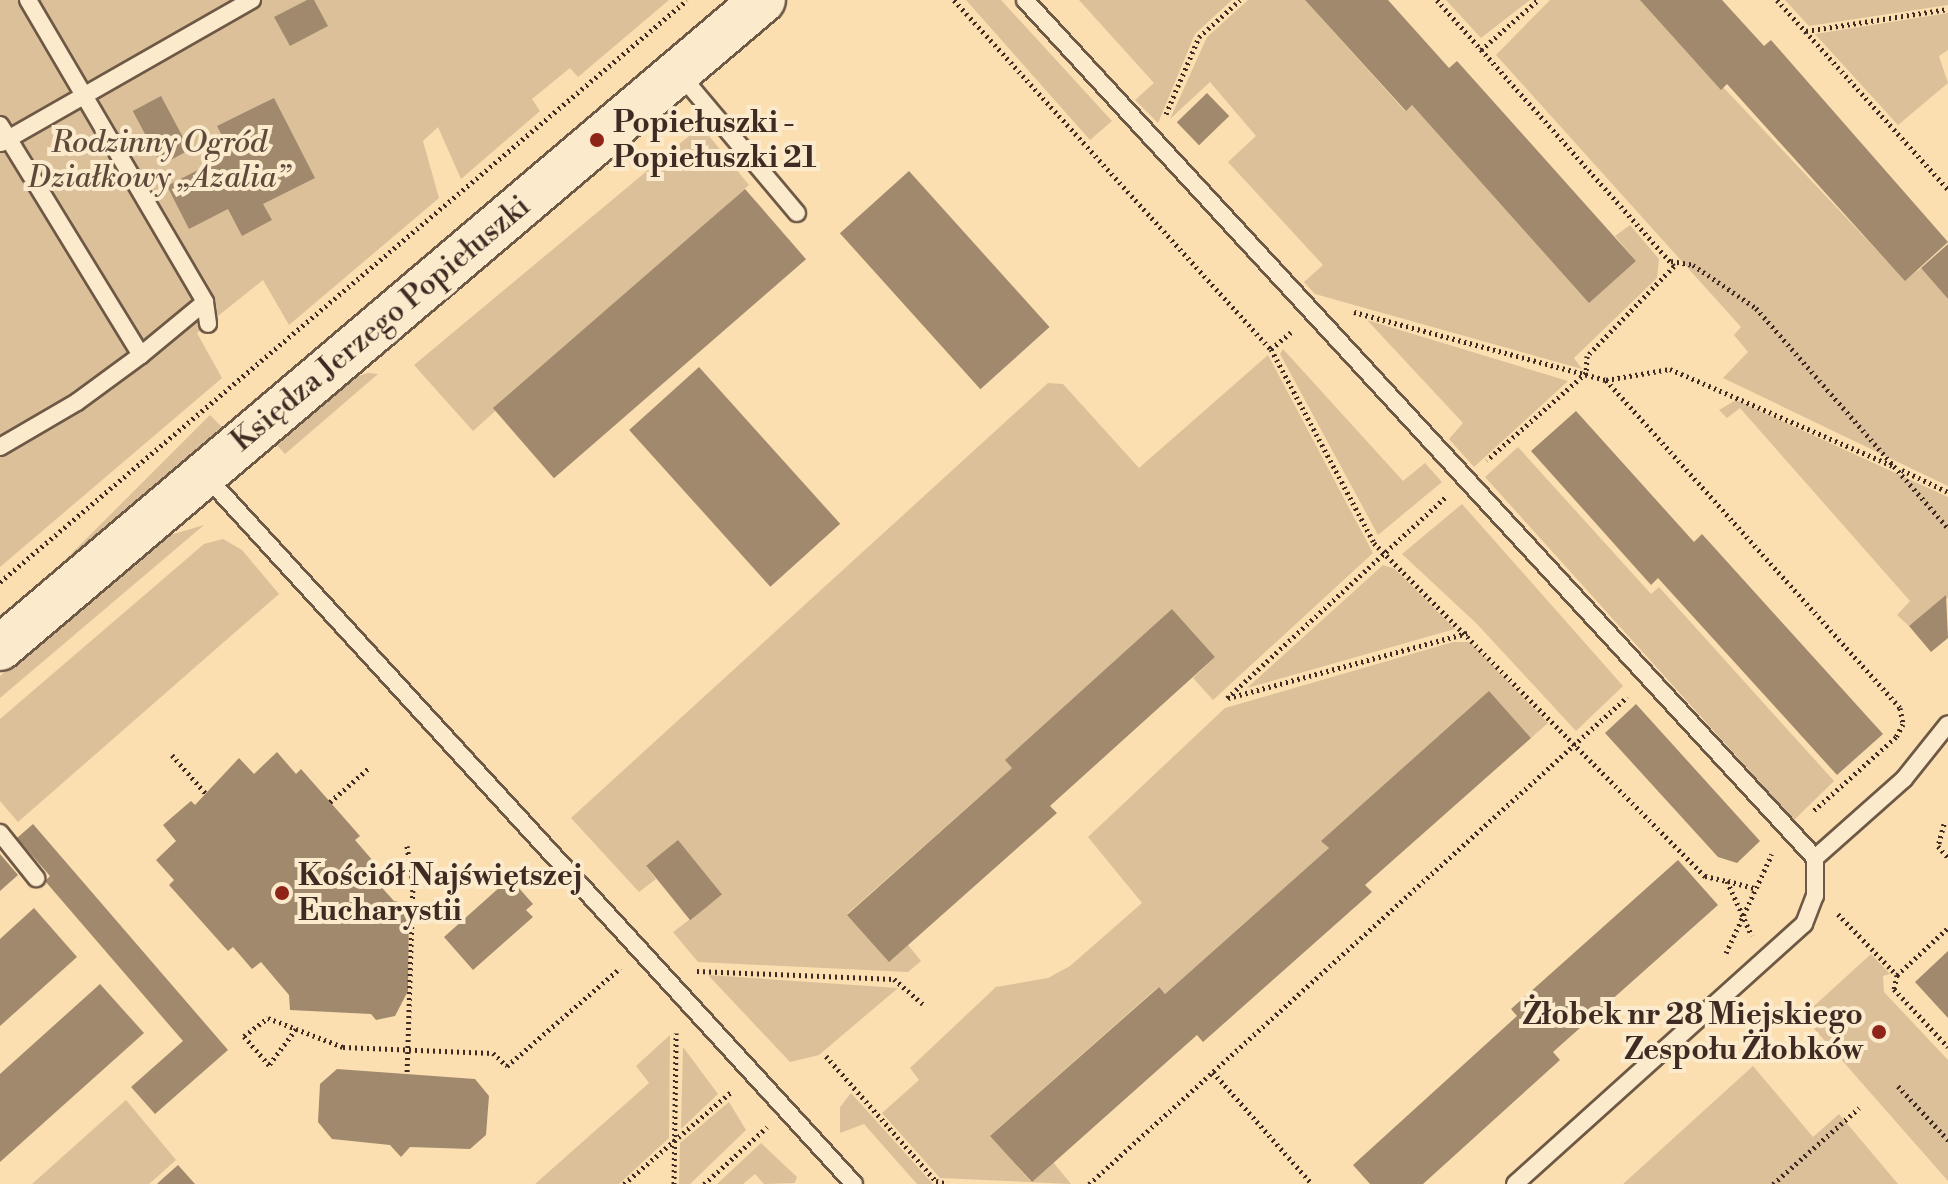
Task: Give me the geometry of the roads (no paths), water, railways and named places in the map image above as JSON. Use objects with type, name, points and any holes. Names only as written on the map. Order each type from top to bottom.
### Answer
[{"type":"street","name":"Księdza Jerzego Popiełuszki","points":[[0,648],[763,0]]},
{"type":"lane","points":[[28,0],[205,302],[208,324]]},
{"type":"lane","points":[[141,355],[3,136],[84,95],[252,0]]},
{"type":"lane","points":[[1025,0],[1815,858],[1815,896],[1804,924],[1515,1184]]},
{"type":"lane","points":[[678,72],[797,213]]},
{"type":"lane","points":[[0,447],[77,402],[205,302]]},
{"type":"lane","points":[[205,475],[854,1184]]},
{"type":"lane","points":[[1815,858],[1904,779],[1948,724]]},
{"type":"lane","points":[[0,833],[36,878]]},
{"type":"place","name":"Popiełuszki - Popiełuszki 21","points":[[597,140]]},
{"type":"place","name":"Kościół Najświętszej Eucharystii","points":[[282,893]]},
{"type":"place","name":"Żłobek nr 28 Miejskiego Zespołu Żłobków","points":[[1879,1032]]},
{"type":"park label","name":"Rodzinny Ogród Działkowy „Azalia”","points":[[159,160]]}]
